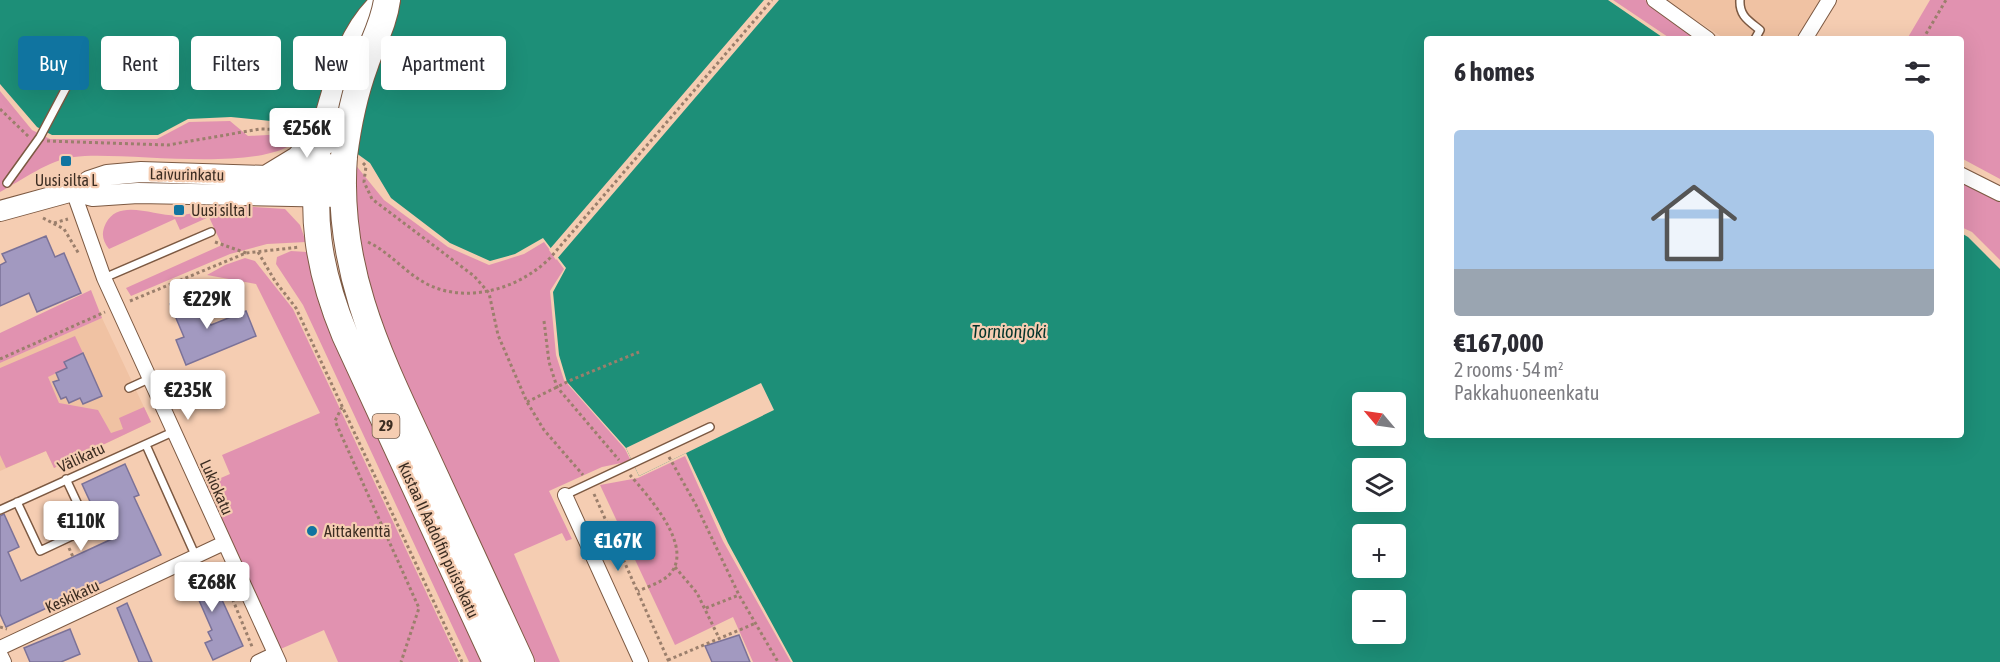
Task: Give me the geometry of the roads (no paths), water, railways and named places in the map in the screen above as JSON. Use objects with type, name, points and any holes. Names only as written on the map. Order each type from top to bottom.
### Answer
[{"type":"highway","name":"29","points":[[332,181],[321,136],[360,30],[370,13],[387,0]]},
{"type":"highway","name":"29","points":[[332,181],[365,64],[384,20],[387,0]]},
{"type":"highway","points":[[271,176],[299,159],[321,136]]},
{"type":"highway","name":"Kustaa II Aadolfin puistokatu","points":[[332,181],[320,252],[325,282],[333,308],[496,662]]},
{"type":"highway","name":"Kustaa II Aadolfin puistokatu","points":[[332,181],[347,255],[363,312],[417,437],[521,662]]},
{"type":"street","points":[[1654,0],[1704,36]]},
{"type":"street","points":[[1807,36],[1829,0]]},
{"type":"street","name":"Laivurinkatu","points":[[0,211],[73,191],[89,181],[107,175],[141,172],[271,176],[332,181]]},
{"type":"street","points":[[1964,176],[2000,194]]},
{"type":"street","name":"Laivurinkatu","points":[[73,191],[93,196],[332,181]]},
{"type":"street","name":"Lukiokatu","points":[[73,191],[104,278],[277,658]]},
{"type":"street","points":[[565,495],[641,662]]},
{"type":"street","name":"Keskikatu","points":[[0,648],[224,543]]},
{"type":"street","points":[[0,654],[4,662]]},
{"type":"street","points":[[256,658],[277,658]]},
{"type":"lane","points":[[1740,0],[1739,9],[1743,16],[1760,30],[1757,36]]},
{"type":"lane","points":[[7,183],[35,143],[64,90]]},
{"type":"lane","points":[[104,278],[211,232]]},
{"type":"lane","points":[[129,388],[151,378]]},
{"type":"lane","points":[[565,495],[710,427]]},
{"type":"lane","name":"Välikatu","points":[[0,510],[120,453],[146,445],[175,431]]},
{"type":"lane","points":[[146,445],[196,556]]},
{"type":"lane","points":[[17,502],[40,551],[72,537],[89,528],[66,479]]},
{"type":"water","name":"Tornionjoki","points":[[0,0],[1608,0],[1661,36],[1424,36],[1424,438],[1964,438],[1964,235],[2000,269],[2000,662],[793,662],[728,543],[686,453],[639,476],[626,448],[567,382],[559,355],[553,292],[566,268],[543,238],[515,254],[490,261],[450,243],[391,198],[370,163],[341,142],[319,130],[290,123],[231,117],[188,119],[158,135],[52,135],[37,127],[0,84]]},
{"type":"place","name":"Uusi silta L","points":[[66,161]]},
{"type":"place","name":"Uusi silta I","points":[[179,210]]},
{"type":"place","name":"Aittakenttä","points":[[312,531]]}]
